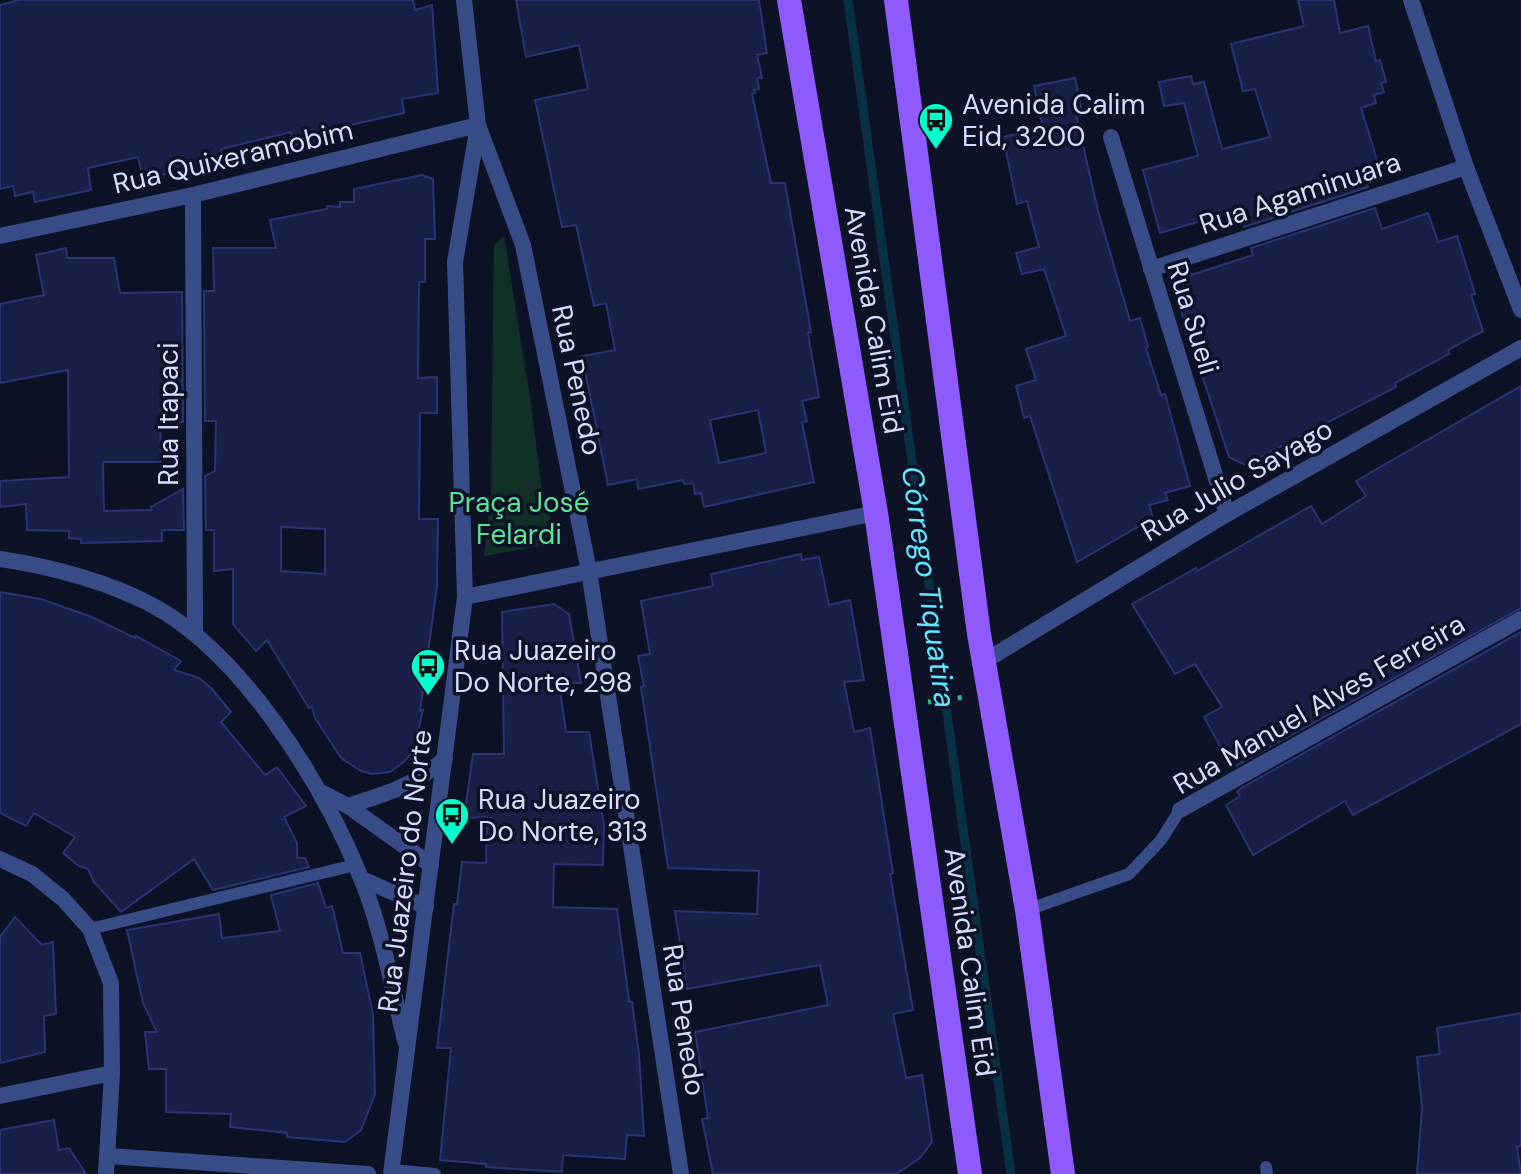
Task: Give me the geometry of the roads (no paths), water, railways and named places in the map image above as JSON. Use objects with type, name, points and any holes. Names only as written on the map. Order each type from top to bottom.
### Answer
[{"type":"main road","name":"Avenida Calim Eid","points":[[789,0],[876,513],[970,1174]]},
{"type":"main road","name":"Avenida Calim Eid","points":[[896,0],[983,662],[1027,910],[1063,1174]]},
{"type":"street","name":"Rua Juazeiro do Norte","points":[[391,1172],[465,597],[455,262],[478,125],[464,0]]},
{"type":"street","points":[[1411,0],[1466,167],[1521,310]]},
{"type":"street","name":"Rua Quixeramobim","points":[[0,236],[193,195],[478,125]]},
{"type":"street","name":"Rua Penedo","points":[[478,125],[523,245],[589,571],[681,1174]]},
{"type":"street","name":"Rua Sueli","points":[[1111,137],[1227,514]]},
{"type":"street","name":"Rua Agaminuara","points":[[1151,269],[1466,167]]},
{"type":"street","name":"Rua Itapaci","points":[[193,195],[195,633]]},
{"type":"street","name":"Rua Julio Sayago","points":[[983,662],[1227,514],[1521,348]]},
{"type":"street","points":[[465,597],[876,513]]},
{"type":"street","points":[[0,559],[37,565],[100,582],[152,605],[195,633],[238,677],[285,738],[319,791],[358,872],[380,938],[408,1052]]},
{"type":"street","name":"Rua Manuel Alves Ferreira","points":[[1180,810],[1521,619]]},
{"type":"street","points":[[348,806],[418,781],[445,759]]},
{"type":"street","points":[[319,791],[348,806],[431,865]]},
{"type":"street","points":[[0,859],[32,874],[63,899],[90,929],[111,983],[112,1073],[106,1174]]},
{"type":"street","points":[[358,872],[426,907]]},
{"type":"street","points":[[0,1096],[112,1073]]},
{"type":"street","points":[[109,1156],[368,1174]]},
{"type":"lane","name":"Rua Manuel Alves Ferreira","points":[[1027,910],[1129,874],[1161,840],[1180,810]]},
{"type":"lane","points":[[90,929],[358,872]]},
{"type":"lane","points":[[391,1172],[435,1174]]},
{"type":"waterway","name":"Córrego Tiquatira","points":[[848,0],[1011,1174]]},
{"type":"place","name":"Avenida Calim Eid, 3200","points":[[936,151]]},
{"type":"place","name":"Rua Juazeiro Do Norte, 298","points":[[428,697]]},
{"type":"place","name":"Rua Juazeiro Do Norte, 313","points":[[452,846]]},
{"type":"park label","name":"Praça José Felardi","points":[[519,518]]}]
